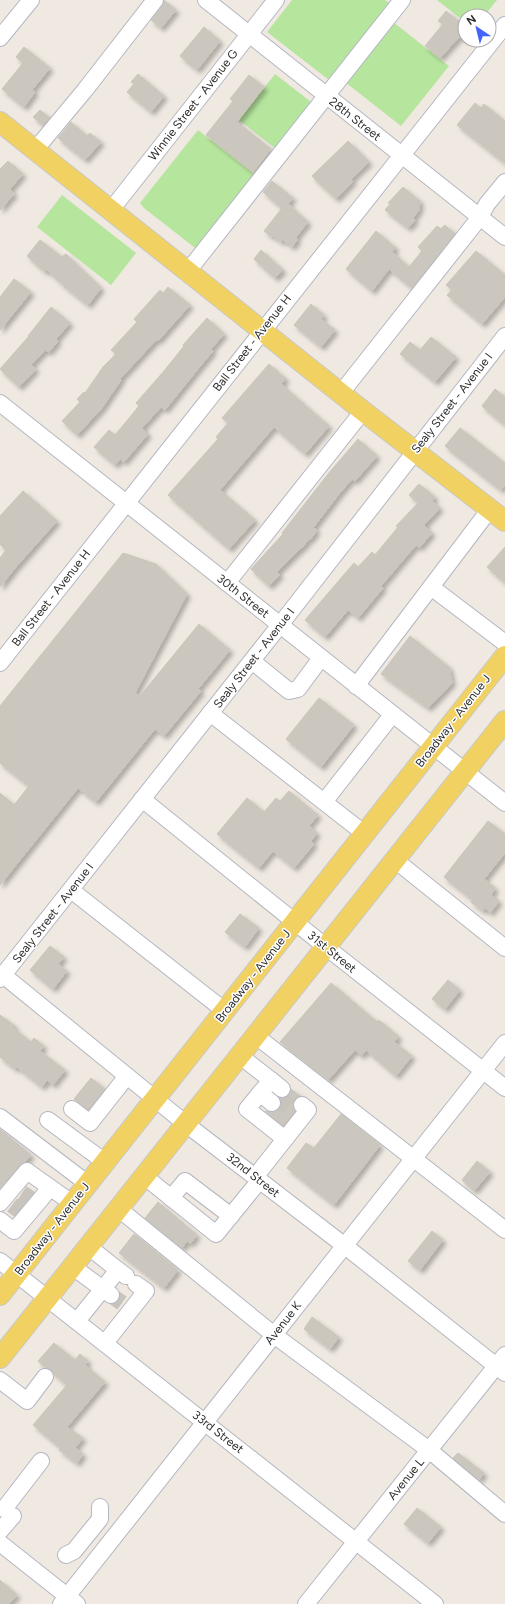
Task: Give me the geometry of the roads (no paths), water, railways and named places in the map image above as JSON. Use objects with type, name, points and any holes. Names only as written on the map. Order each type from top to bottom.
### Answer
[{"type":"main road","points":[[0,122],[363,411],[498,515]]},
{"type":"main road","name":"Broadway - Avenue J","points":[[0,1295],[505,656]]},
{"type":"main road","points":[[0,1358],[505,721]]},
{"type":"street","points":[[0,38],[31,0]]},
{"type":"street","points":[[35,150],[85,90],[155,0]]},
{"type":"street","name":"28th Street","points":[[206,0],[505,237]]},
{"type":"street","name":"Winnie Street - Avenue G","points":[[111,210],[276,0]]},
{"type":"street","points":[[188,271],[402,0]]},
{"type":"street","name":"Ball Street - Avenue H","points":[[0,663],[262,330],[505,25]]},
{"type":"street","points":[[341,393],[480,217],[487,204],[505,182]]},
{"type":"street","name":"Sealy Street - Avenue I","points":[[2,977],[252,661],[505,336]]},
{"type":"street","name":"30th Street","points":[[0,403],[505,803]]},
{"type":"street","points":[[227,583],[363,411]]},
{"type":"street","points":[[356,686],[431,587],[498,515]]},
{"type":"street","points":[[431,587],[505,643]]},
{"type":"street","points":[[252,661],[289,691],[298,689],[322,658]]},
{"type":"street","points":[[210,713],[365,834]]},
{"type":"street","points":[[324,802],[392,715]]},
{"type":"street","name":"31st Street","points":[[142,799],[505,1088]]},
{"type":"street","points":[[395,860],[505,948]]},
{"type":"street","points":[[71,890],[225,1011]]},
{"type":"street","name":"32nd Street","points":[[2,977],[257,1179],[502,1364]]},
{"type":"street","points":[[256,1036],[505,1230]]},
{"type":"street","name":"Avenue K","points":[[69,1601],[92,1565],[505,1043]]},
{"type":"street","points":[[240,1056],[271,1092],[247,1109],[285,1139]]},
{"type":"street","points":[[72,1109],[90,1123],[127,1076]]},
{"type":"street","points":[[144,1176],[216,1234],[231,1216],[285,1139],[298,1115]]},
{"type":"street","points":[[0,1117],[88,1184]]},
{"type":"street","points":[[48,1120],[105,1162]]},
{"type":"street","points":[[0,1220],[14,1231],[19,1202],[27,1171],[72,1203]]},
{"type":"street","points":[[171,1198],[185,1181],[231,1216]]},
{"type":"street","points":[[19,1202],[50,1188]]},
{"type":"street","points":[[119,1209],[274,1335],[429,1450],[505,1514]]},
{"type":"street","points":[[77,1321],[117,1300],[146,1291],[89,1247]]},
{"type":"street","name":"33rd Street","points":[[0,1261],[356,1541],[431,1603]]},
{"type":"street","points":[[73,1267],[117,1300]]},
{"type":"street","points":[[106,1343],[117,1300],[127,1277]]},
{"type":"street","name":"Avenue L","points":[[306,1604],[429,1450],[502,1364]]},
{"type":"street","points":[[0,1380],[27,1401],[45,1377]]},
{"type":"street","points":[[0,1531],[8,1513],[42,1461]]},
{"type":"street","points":[[92,1565],[70,1553],[100,1513],[118,1533]]},
{"type":"street","points":[[0,1543],[69,1601]]},
{"type":"tunnel","points":[[276,1097],[296,1112]]},
{"type":"tunnel","points":[[22,1193],[34,1201]]},
{"type":"tunnel","points":[[12,1205],[24,1214]]},
{"type":"tunnel","points":[[112,1296],[122,1303]]}]
